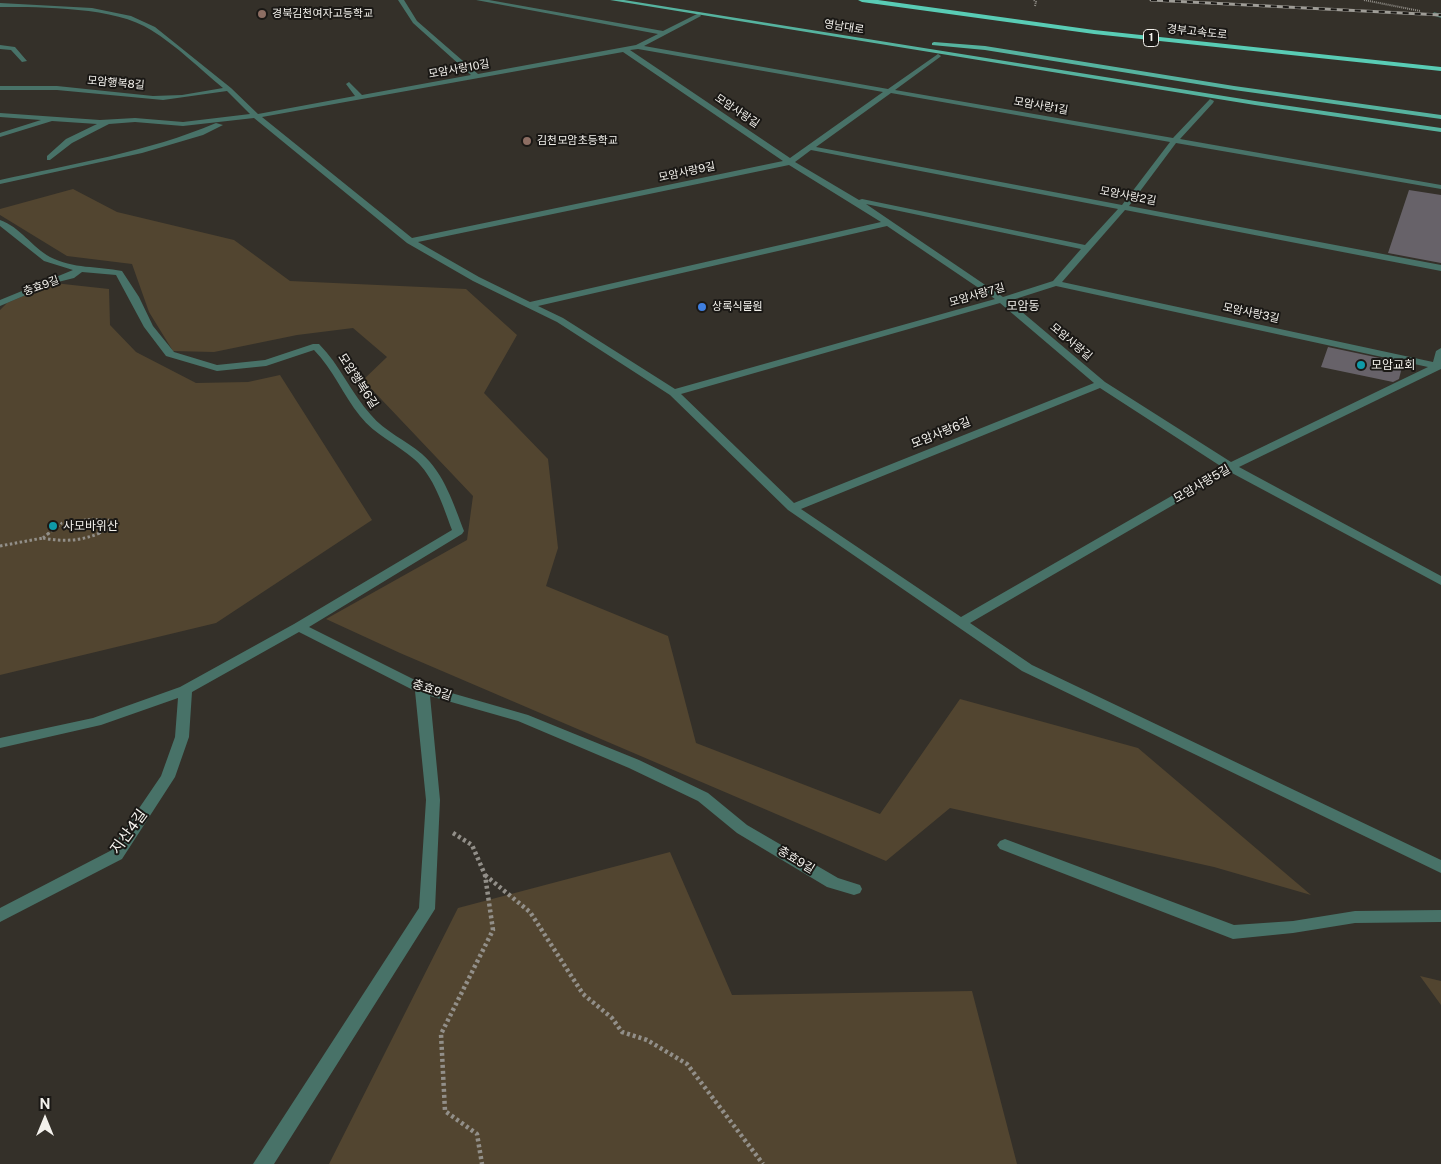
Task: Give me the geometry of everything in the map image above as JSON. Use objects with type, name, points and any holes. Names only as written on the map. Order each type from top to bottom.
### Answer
[{"type":"highway","name":"경부고속도로","points":[[862,0],[1113,34],[1441,68]]},
{"type":"highway","points":[[925,0],[1088,22]]},
{"type":"highway","name":"경부고속도로","points":[[1098,24],[1319,47]]},
{"type":"main road","name":"영남대로","points":[[613,0],[911,48],[1075,71]]},
{"type":"main road","name":"영남대로","points":[[661,0],[925,43],[1075,71]]},
{"type":"main road","points":[[925,43],[986,48],[1234,88],[1441,117]]},
{"type":"main road","points":[[911,48],[938,56],[1441,137]]},
{"type":"main road","points":[[1075,71],[1441,123]]},
{"type":"main road","points":[[1075,71],[1441,130]]},
{"type":"street","points":[[401,0],[415,22],[476,76]]},
{"type":"street","points":[[479,0],[662,33]]},
{"type":"street","points":[[0,5],[92,10],[129,17],[153,28],[229,89],[256,116],[410,241],[476,279],[560,320],[674,393],[792,508],[1027,668],[1441,867]]},
{"type":"street","name":"모암사랑10길","points":[[228,120],[638,46],[698,14]]},
{"type":"street","points":[[1434,14],[1441,16]]},
{"type":"street","name":"모암사랑1길","points":[[638,46],[1441,187]]},
{"type":"street","points":[[0,47],[13,48],[24,61]]},
{"type":"street","name":"모암사랑길","points":[[624,49],[790,162],[854,200],[1002,300],[1101,384],[1230,468],[1441,581]]},
{"type":"street","name":"모암사랑9길","points":[[410,241],[790,162],[938,56]]},
{"type":"street","points":[[349,84],[360,97]]},
{"type":"street","name":"모암행복8길","points":[[0,88],[34,86],[155,98],[181,97],[229,89]]},
{"type":"street","points":[[1056,283],[1124,207],[1175,140],[1210,101]]},
{"type":"street","points":[[0,115],[107,122],[135,120],[183,124],[228,120]]},
{"type":"street","points":[[0,135],[54,118]]},
{"type":"street","points":[[0,182],[138,151],[200,133],[228,120]]},
{"type":"street","points":[[50,158],[69,141],[107,122]]},
{"type":"street","name":"모암사랑2길","points":[[811,148],[1441,268]]},
{"type":"street","points":[[854,200],[1088,248]]},
{"type":"street","name":"모암행복6길","points":[[0,223],[46,258],[63,265],[82,269],[119,273],[149,327],[170,354],[217,368],[266,363],[316,346],[326,355],[361,411],[379,431],[420,458],[443,492],[458,531],[299,627]]},
{"type":"street","points":[[529,305],[889,223]]},
{"type":"street","name":"충효9길","points":[[0,303],[51,281],[71,276],[82,269]]},
{"type":"street","name":"모암사랑7길","points":[[674,393],[1056,283]]},
{"type":"street","name":"모암사랑3길","points":[[1056,283],[1439,366]]},
{"type":"street","points":[[1439,366],[1441,350]]},
{"type":"street","name":"모암사랑5길","points":[[960,623],[1230,468],[1439,366]]},
{"type":"street","name":"모암사랑6길","points":[[792,508],[1101,384]]},
{"type":"street","points":[[0,743],[96,722],[185,690],[299,627]]},
{"type":"street","name":"충효9길","points":[[299,627],[422,688],[523,718],[634,764],[703,797],[742,829],[833,883],[854,889]]},
{"type":"street","points":[[263,1164],[427,909],[433,800],[422,688]]},
{"type":"street","name":"지산4길","points":[[0,916],[116,855],[168,777],[182,737],[185,690]]},
{"type":"street","points":[[1005,845],[1233,932],[1293,927],[1355,917],[1441,916]]},
{"type":"path","points":[[1034,0],[1036,2],[1035,6]]},
{"type":"path","points":[[1364,0],[1434,14]]},
{"type":"path","points":[[0,546],[43,538],[61,542],[88,538],[110,529],[109,520],[91,519],[62,523],[43,538]]},
{"type":"path","points":[[432,820],[472,845],[485,875],[493,930],[441,1034],[445,1111],[477,1134],[482,1164]]},
{"type":"path","points":[[485,875],[530,912],[583,994],[612,1018],[622,1032],[647,1040],[687,1064],[763,1164]]},
{"type":"shaded area","points":[[73,189],[117,212],[234,240],[290,281],[466,289],[517,335],[484,393],[548,459],[558,548],[546,586],[668,636],[696,743],[880,814],[960,699],[1138,748],[1311,895],[1214,867],[950,808],[886,861],[400,653],[326,619],[467,540],[473,496],[363,380],[387,357],[353,328],[297,335],[214,352],[173,351],[149,312],[132,264],[67,256],[0,215],[0,209]]},
{"type":"shaded area","points":[[54,283],[109,289],[110,325],[136,352],[196,383],[248,382],[280,375],[372,520],[216,623],[0,675],[0,310],[7,303]]},
{"type":"shaded area","points":[[670,852],[732,995],[972,991],[1017,1164],[329,1164],[458,908]]},
{"type":"shaded area","points":[[1420,976],[1441,981],[1441,1005]]},
{"type":"building","points":[[1409,190],[1441,195],[1441,263],[1388,253]]},
{"type":"building","name":"모암교회","points":[[1328,347],[1403,363],[1399,379],[1393,382],[1321,367]]},
{"type":"railway","points":[[1151,0],[1441,15]]},
{"type":"place","name":"경북김천여자고등학교","points":[[262,14]]},
{"type":"place","name":"김천모암초등학교","points":[[527,141]]},
{"type":"place","name":"상록식물원","points":[[702,307]]},
{"type":"place","name":"모암교회","points":[[1361,365]]},
{"type":"place","name":"사모바위산","points":[[53,526]]},
{"type":"district","name":"모암동","points":[[1023,306]]}]
